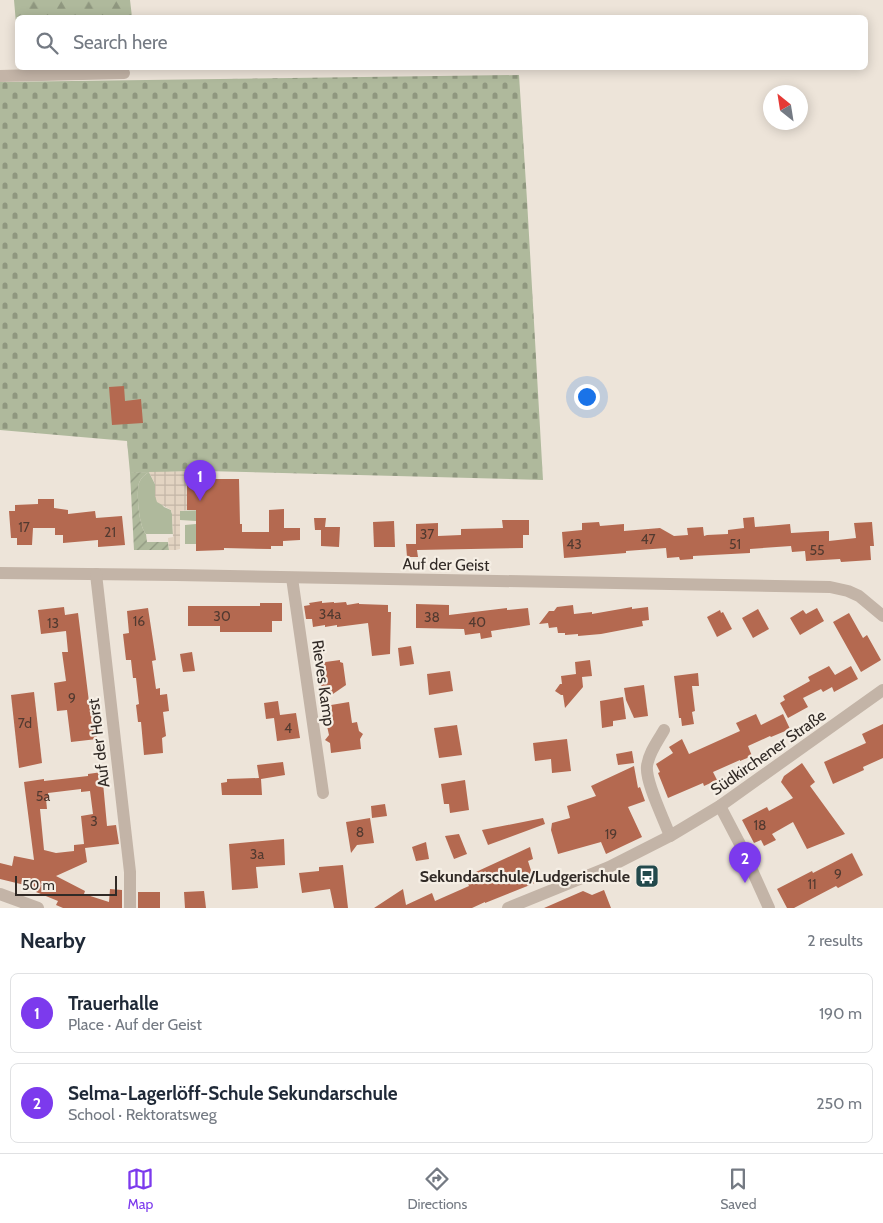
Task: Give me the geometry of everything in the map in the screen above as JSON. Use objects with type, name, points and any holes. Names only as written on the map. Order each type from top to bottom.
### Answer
[{"type":"street","points":[[0,76],[124,74]]},
{"type":"street","name":"Auf der Geist","points":[[0,573],[830,587],[848,591],[859,596],[883,616]]},
{"type":"street","name":"Auf der Horst","points":[[96,574],[130,872],[130,908]]},
{"type":"street","name":"Rieves Kamp","points":[[292,578],[323,793]]},
{"type":"street","name":"Südkirchener Straße","points":[[508,908],[609,867],[670,836],[720,806],[883,690]]},
{"type":"street","points":[[664,730],[652,751],[647,766],[648,780],[670,836]]},
{"type":"street","points":[[720,806],[742,848],[769,908]]},
{"type":"street","points":[[0,894],[38,908]]},
{"type":"green space","points":[[14,0],[130,0],[132,15],[15,15]]},
{"type":"green space","points":[[519,75],[543,480],[205,471],[130,473],[127,441],[0,430],[0,82]]},
{"type":"green space","points":[[149,472],[155,484],[155,496],[164,507],[171,510],[173,534],[146,534],[142,525],[138,488],[144,475]]},
{"type":"green space","points":[[149,472],[144,475],[138,488],[142,525],[147,542],[168,542],[169,550],[134,550],[130,473]]},
{"type":"green space","points":[[205,510],[196,521],[180,520],[180,511]]},
{"type":"green space","points":[[196,524],[197,544],[185,544],[185,525]]},
{"type":"shaded area","points":[[205,471],[206,484],[187,484],[187,510],[180,511],[180,549],[169,550],[168,538],[173,537],[171,510],[157,502],[155,484],[149,472]]},
{"type":"building","points":[[124,386],[125,401],[141,399],[143,423],[112,425],[109,387]]},
{"type":"building","points":[[206,479],[239,479],[240,524],[242,524],[242,532],[269,532],[269,510],[284,509],[284,528],[300,528],[300,540],[283,541],[283,546],[271,546],[271,549],[224,548],[224,550],[196,551],[196,510],[187,510],[187,484],[206,484]]},
{"type":"building","points":[[38,499],[54,499],[54,508],[68,510],[68,514],[95,511],[96,518],[122,516],[125,545],[98,547],[98,540],[63,543],[63,535],[55,535],[55,528],[33,528],[32,545],[17,545],[17,538],[11,538],[9,511],[15,511],[15,505],[38,504]]},
{"type":"building","points":[[754,517],[755,527],[790,524],[791,533],[829,531],[829,541],[856,538],[854,523],[872,522],[874,546],[870,546],[871,560],[841,562],[840,559],[806,561],[805,551],[792,552],[791,546],[750,549],[750,553],[693,556],[693,559],[680,560],[679,557],[667,558],[666,548],[564,558],[562,532],[582,530],[582,523],[599,522],[600,526],[624,524],[624,531],[660,528],[674,536],[688,535],[687,528],[703,527],[704,536],[728,534],[728,530],[744,528],[743,518]]},
{"type":"building","points":[[314,518],[326,518],[325,527],[340,527],[339,547],[321,546],[321,530],[315,530]]},
{"type":"building","points":[[502,520],[529,520],[529,535],[523,535],[523,548],[417,550],[418,557],[407,557],[406,544],[416,544],[416,524],[438,523],[438,536],[461,535],[461,529],[503,528]]},
{"type":"building","points":[[394,521],[395,547],[374,547],[373,522]]},
{"type":"building","points":[[322,601],[322,603],[346,602],[347,605],[359,603],[388,605],[388,612],[391,612],[390,654],[372,656],[368,623],[337,627],[337,625],[325,627],[325,625],[313,627],[312,619],[306,619],[304,606],[310,605],[309,603]]},
{"type":"building","points":[[260,603],[282,603],[282,621],[272,621],[272,632],[220,632],[220,626],[188,626],[188,606],[260,606]]},
{"type":"building","points":[[416,604],[449,605],[449,615],[507,608],[507,610],[528,608],[530,625],[491,631],[492,637],[481,639],[480,633],[465,635],[464,629],[416,628]]},
{"type":"building","points":[[573,605],[574,614],[592,612],[592,614],[632,607],[632,609],[648,607],[649,620],[642,621],[643,626],[601,634],[578,636],[578,634],[565,635],[565,633],[558,633],[557,627],[549,628],[548,623],[539,624],[549,611],[554,611],[557,607]]},
{"type":"building","points":[[64,607],[65,615],[78,613],[90,710],[92,709],[97,739],[71,742],[67,710],[57,711],[54,683],[66,681],[62,652],[68,652],[66,631],[41,634],[38,610]]},
{"type":"building","points":[[148,608],[156,660],[152,661],[156,689],[160,688],[160,695],[167,694],[169,711],[163,712],[166,736],[162,738],[163,753],[144,755],[141,722],[138,722],[136,705],[139,704],[136,678],[133,678],[131,660],[126,660],[123,634],[129,633],[127,611]]},
{"type":"building","points":[[817,608],[824,621],[800,635],[790,618],[803,610],[806,614]]},
{"type":"building","points":[[758,609],[769,629],[753,638],[742,618]]},
{"type":"building","points":[[720,610],[732,629],[717,637],[707,617]]},
{"type":"building","points":[[849,613],[863,638],[867,635],[881,660],[861,672],[833,622]]},
{"type":"building","points":[[411,646],[414,664],[400,666],[398,648]]},
{"type":"building","points":[[192,652],[195,671],[183,672],[180,654]]},
{"type":"building","points":[[340,660],[343,663],[346,685],[330,696],[329,691],[322,692],[318,663]]},
{"type":"building","points":[[590,660],[592,676],[582,677],[583,687],[565,708],[563,695],[555,691],[562,684],[561,676],[576,674],[575,662]]},
{"type":"building","points":[[829,666],[835,675],[851,666],[858,679],[834,692],[832,687],[823,692],[821,689],[803,698],[808,707],[788,718],[780,703],[785,700],[783,696],[810,681],[808,677]]},
{"type":"building","points":[[450,671],[453,691],[429,695],[427,674]]},
{"type":"building","points":[[698,673],[699,686],[692,686],[695,711],[692,712],[694,724],[682,726],[681,718],[679,718],[674,676]]},
{"type":"building","points":[[644,685],[648,716],[634,718],[626,700],[624,688]]},
{"type":"building","points":[[34,692],[42,763],[19,768],[11,695]]},
{"type":"building","points":[[623,697],[626,719],[613,721],[613,726],[602,728],[600,701]]},
{"type":"building","points":[[278,701],[280,715],[296,713],[300,738],[277,741],[274,718],[266,719],[264,703]]},
{"type":"building","points":[[349,702],[352,723],[357,722],[359,731],[363,734],[360,739],[361,749],[331,753],[330,743],[325,740],[329,735],[327,726],[333,725],[331,705]]},
{"type":"building","points":[[756,714],[761,725],[783,714],[790,729],[748,746],[752,756],[713,772],[717,780],[704,786],[703,783],[668,798],[656,764],[673,753],[669,747],[682,739],[689,754],[740,731],[736,723]]},
{"type":"building","points":[[883,724],[883,758],[863,767],[864,770],[833,784],[824,762],[866,743],[862,734]]},
{"type":"building","points":[[457,725],[462,755],[439,758],[434,728]]},
{"type":"building","points":[[567,739],[571,771],[552,773],[551,759],[535,761],[533,743]]},
{"type":"building","points":[[632,751],[634,763],[618,765],[616,754]]},
{"type":"building","points":[[283,762],[285,775],[261,779],[262,795],[222,795],[221,783],[227,782],[227,779],[259,778],[257,765]]},
{"type":"building","points":[[802,763],[815,782],[810,786],[845,834],[807,849],[793,822],[772,834],[776,840],[764,846],[761,840],[754,843],[742,820],[767,807],[769,811],[793,798],[781,782],[784,776]]},
{"type":"building","points":[[634,766],[638,788],[640,787],[645,801],[628,807],[642,837],[606,854],[601,842],[558,854],[551,830],[552,823],[570,818],[567,806],[596,796],[591,786]]},
{"type":"building","points":[[102,772],[107,826],[116,825],[119,844],[85,848],[87,862],[56,876],[85,891],[84,894],[109,902],[110,889],[122,890],[122,908],[63,908],[56,905],[58,901],[36,892],[37,888],[0,879],[0,863],[12,866],[14,856],[34,860],[24,782],[88,776],[88,774]],"holes":[[[81,789],[81,792],[90,791],[93,814],[81,816],[84,844],[74,845],[74,851],[56,853],[44,850],[40,809],[47,809],[46,799],[48,798],[48,793]]]},
{"type":"building","points":[[465,780],[469,810],[450,813],[449,804],[444,804],[441,784]]},
{"type":"building","points":[[385,804],[387,816],[372,818],[371,806]]},
{"type":"building","points":[[370,818],[374,843],[357,845],[351,853],[346,822]]},
{"type":"building","points":[[543,818],[545,824],[488,845],[482,830]]},
{"type":"building","points":[[459,834],[467,854],[454,859],[445,836]]},
{"type":"building","points":[[284,839],[285,865],[256,867],[258,888],[232,890],[229,844]]},
{"type":"building","points":[[426,842],[429,859],[416,861],[412,847]]},
{"type":"building","points":[[530,847],[533,859],[528,861],[535,883],[485,903],[472,908],[374,908],[403,889],[406,905],[432,893],[435,901],[469,886],[465,877]]},
{"type":"building","points":[[852,853],[863,875],[838,888],[836,886],[794,908],[787,908],[777,889]]},
{"type":"building","points":[[343,865],[348,908],[334,908],[330,889],[302,893],[299,873],[319,871],[319,867]]},
{"type":"building","points":[[604,890],[611,908],[544,908],[583,891],[592,895]]},
{"type":"building","points":[[204,891],[206,908],[185,908],[184,892]]},
{"type":"building","points":[[138,892],[160,892],[160,908],[138,908]]},
{"type":"place","name":"Trauerhalle","points":[[200,501]]},
{"type":"place","name":"Sekundarschule/Ludgerischule","points":[[647,876]]},
{"type":"place","name":"Selma-Lagerlöff-Schule Sekundarschule","points":[[745,883]]}]
